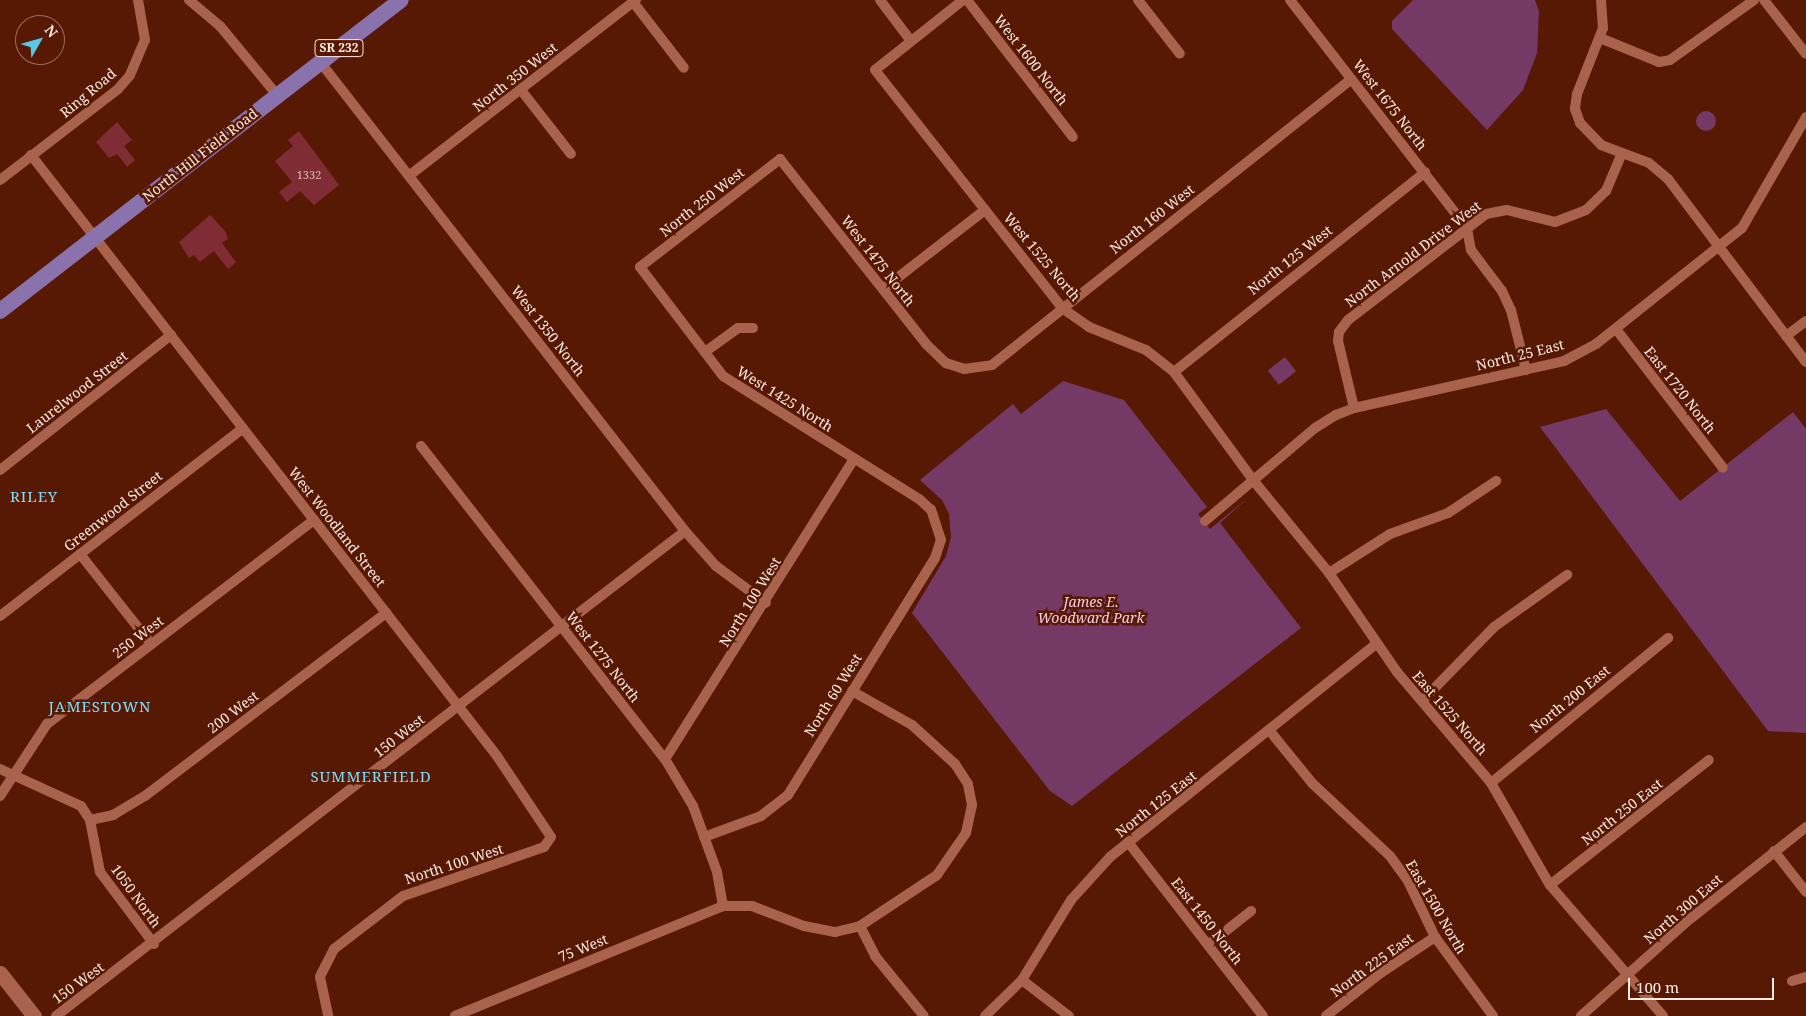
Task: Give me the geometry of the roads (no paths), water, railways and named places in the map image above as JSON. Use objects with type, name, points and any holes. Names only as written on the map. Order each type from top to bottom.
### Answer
[{"type":"main road","name":"North Hill Field Road","points":[[0,311],[401,0]]},
{"type":"main road","points":[[0,974],[34,1016]]},
{"type":"street","name":"Ring Road","points":[[0,180],[118,89],[130,75],[145,40],[138,0]]},
{"type":"street","points":[[190,0],[220,26],[277,95]]},
{"type":"street","points":[[880,0],[911,41],[965,0]]},
{"type":"street","name":"West 1600 North","points":[[965,0],[1073,137]]},
{"type":"street","points":[[1138,0],[1180,54]]},
{"type":"street","name":"West 1675 North","points":[[1290,0],[1467,228]]},
{"type":"street","points":[[1601,0],[1604,20],[1600,38],[1577,94],[1575,109],[1588,136],[1649,163],[1668,179],[1806,362]]},
{"type":"street","points":[[1600,38],[1659,62],[1670,60],[1754,0]]},
{"type":"street","points":[[1764,0],[1806,54]]},
{"type":"street","points":[[634,1],[684,68]]},
{"type":"street","name":"North 350 West","points":[[410,175],[522,90],[634,1]]},
{"type":"street","name":"West 1525 North","points":[[911,41],[875,70],[1062,308],[1089,327],[1146,350],[1174,372],[1216,426]]},
{"type":"street","name":"West 1350 North","points":[[320,63],[410,175],[685,531],[716,566],[766,604]]},
{"type":"street","name":"North 160 West","points":[[964,369],[992,366],[1351,78]]},
{"type":"street","points":[[522,90],[571,154]]},
{"type":"street","name":"North 25 East","points":[[1205,521],[1315,428],[1354,408],[1564,361],[1616,329],[1720,249],[1756,207],[1806,117]]},
{"type":"street","name":"North Arnold Drive West","points":[[1354,408],[1339,332],[1467,228],[1496,209],[1555,222],[1572,217],[1606,191],[1622,152]]},
{"type":"street","name":"West Woodland Street","points":[[31,155],[460,707],[551,837]]},
{"type":"street","name":"North 250 West","points":[[640,267],[780,159]]},
{"type":"street","name":"West 1475 North","points":[[780,159],[926,344],[946,363],[964,369]]},
{"type":"street","name":"North 125 West","points":[[1174,372],[1425,172]]},
{"type":"street","points":[[883,289],[985,210]]},
{"type":"street","points":[[1467,228],[1472,250],[1502,292],[1511,310],[1526,370]]},
{"type":"street","name":"West 1425 North","points":[[640,267],[723,376],[919,500],[939,526]]},
{"type":"street","points":[[1786,336],[1806,321]]},
{"type":"street","points":[[705,352],[738,328],[753,328]]},
{"type":"street","name":"East 1720 North","points":[[1616,329],[1723,468]]},
{"type":"street","name":"Laurelwood Street","points":[[0,470],[171,335]]},
{"type":"street","name":"East 1525 North","points":[[1216,426],[1253,480],[1328,573],[1376,644],[1491,783],[1550,885],[1663,1016]]},
{"type":"street","name":"Greenwood Street","points":[[0,616],[243,428]]},
{"type":"street","name":"West 1275 North","points":[[421,446],[666,759],[693,806],[717,872],[723,906]]},
{"type":"street","name":"North 100 West","points":[[666,759],[766,604],[854,459]]},
{"type":"street","points":[[1328,573],[1390,534],[1448,513],[1496,481]]},
{"type":"street","name":"250 West","points":[[0,796],[47,724],[314,520]]},
{"type":"street","name":"North 60 West","points":[[704,837],[776,806],[788,795],[935,558],[941,540],[939,526]]},
{"type":"street","name":"150 West","points":[[56,1016],[154,944],[685,531]]},
{"type":"street","points":[[80,554],[151,644]]},
{"type":"street","points":[[1422,701],[1494,627],[1567,575]]},
{"type":"street","name":"200 West","points":[[90,820],[114,815],[145,796],[386,613]]},
{"type":"street","name":"North 200 East","points":[[1491,783],[1576,709],[1668,638]]},
{"type":"street","name":"North 125 East","points":[[985,1016],[1022,980],[1071,900],[1128,842],[1376,644]]},
{"type":"street","points":[[723,906],[752,906],[804,926],[835,932],[860,926],[912,894],[954,855],[966,833],[972,805],[968,784],[949,758],[912,724],[852,690]]},
{"type":"street","name":"East 1500 North","points":[[1269,730],[1312,783],[1390,856],[1407,880],[1435,937],[1493,1016]]},
{"type":"street","name":"North 250 East","points":[[1550,885],[1709,760]]},
{"type":"street","points":[[0,769],[12,777],[68,798],[81,806],[90,820]]},
{"type":"street","name":"1050 North","points":[[90,820],[100,872],[154,944]]},
{"type":"street","name":"North 300 East","points":[[1581,1016],[1690,919],[1774,851],[1806,828]]},
{"type":"street","name":"North 100 West","points":[[328,1016],[321,982],[324,963],[334,949],[402,896],[535,851],[551,837]]},
{"type":"street","name":"East 1450 North","points":[[1128,842],[1263,1016]]},
{"type":"street","points":[[1774,851],[1806,892]]},
{"type":"street","name":"75 West","points":[[454,1016],[723,906]]},
{"type":"street","points":[[1208,945],[1251,911]]},
{"type":"street","points":[[860,926],[875,956],[924,1016]]},
{"type":"street","name":"North 225 East","points":[[1326,1016],[1382,972],[1435,937]]},
{"type":"street","points":[[1792,981],[1806,977]]},
{"type":"street","points":[[1022,980],[1070,1016]]},
{"type":"district","name":"RILEY","points":[[34,497]]},
{"type":"district","name":"JAMESTOWN","points":[[100,707]]},
{"type":"district","name":"SUMMERFIELD","points":[[371,777]]},
{"type":"park label","name":"James E. Woodward Park","points":[[1091,610]]}]
